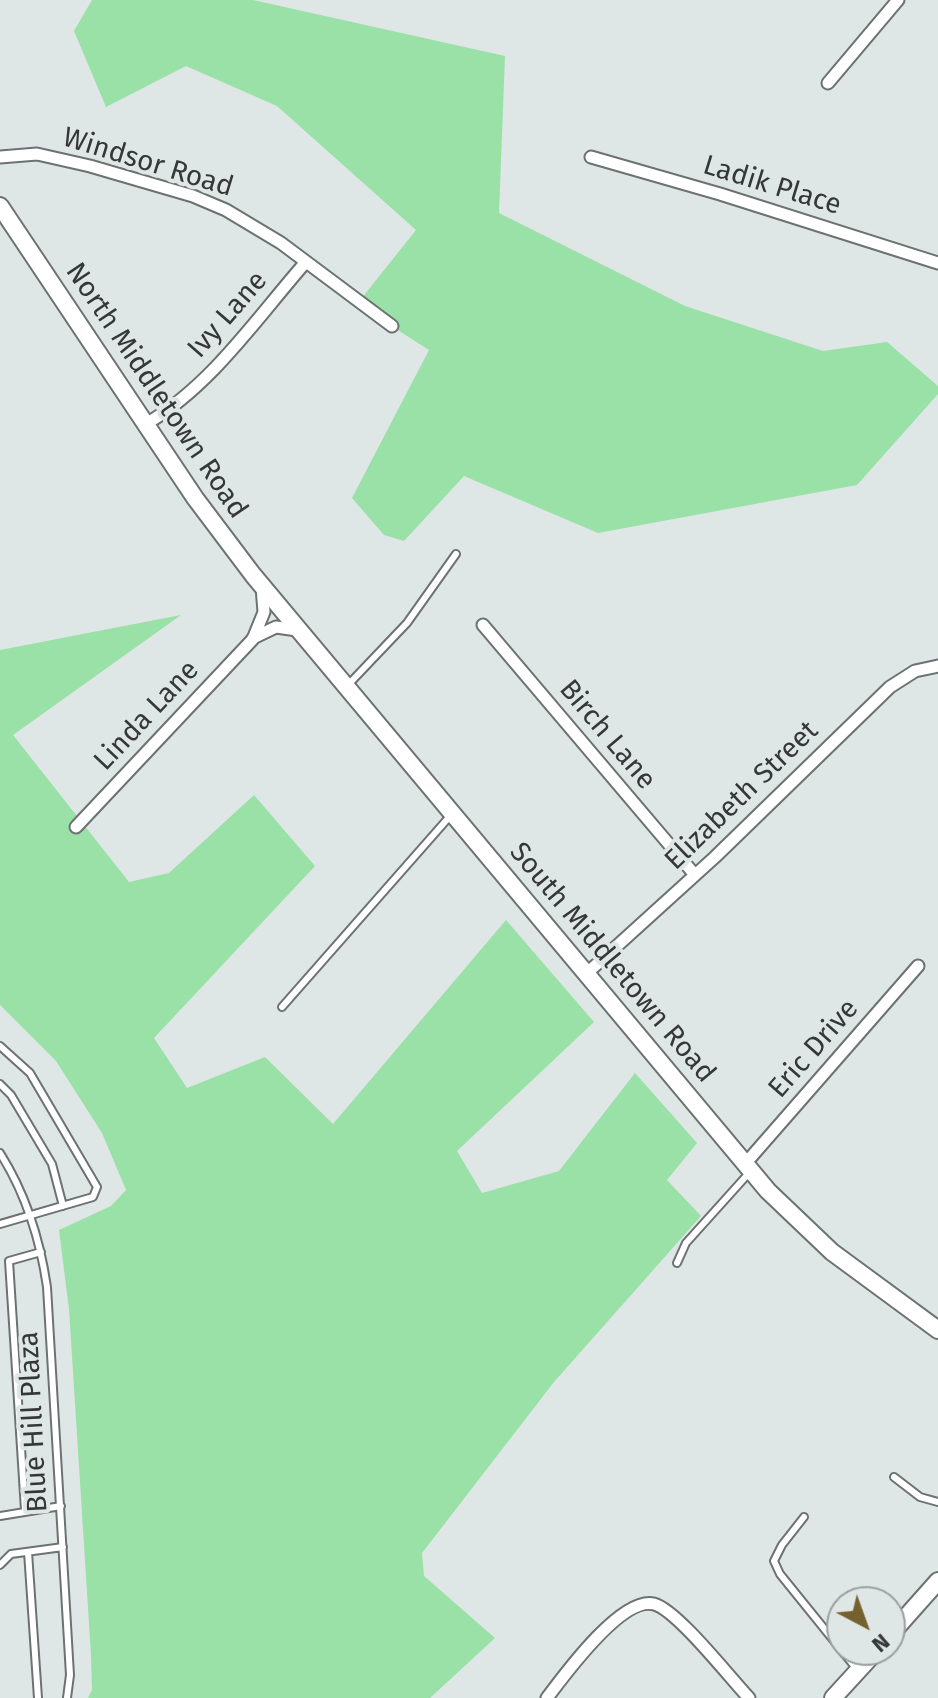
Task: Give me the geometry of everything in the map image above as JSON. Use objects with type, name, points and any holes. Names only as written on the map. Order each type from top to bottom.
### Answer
[{"type":"street","points":[[828,83],[898,0]]},
{"type":"street","name":"Windsor Road","points":[[0,157],[37,154],[193,196],[257,227],[392,326]]},
{"type":"street","name":"Ladik Place","points":[[591,157],[938,263]]},
{"type":"street","name":"North Middletown Road","points":[[0,206],[204,511],[275,600]]},
{"type":"street","name":"Ivy Lane","points":[[146,424],[175,407],[199,384],[305,263]]},
{"type":"street","name":"Linda Lane","points":[[76,827],[253,639],[264,612],[261,583]]},
{"type":"street","name":"South Middletown Road","points":[[275,600],[748,1167],[816,1239],[938,1330]]},
{"type":"street","name":"Birch Lane","points":[[483,625],[695,875]]},
{"type":"street","points":[[253,639],[276,627],[302,632]]},
{"type":"street","name":"Elizabeth Street","points":[[586,974],[695,875],[890,687],[915,671],[938,666]]},
{"type":"street","name":"Eric Drive","points":[[748,1167],[918,966]]},
{"type":"street","points":[[906,1617],[938,1581]]},
{"type":"street","points":[[547,1698],[593,1642],[624,1613],[645,1603],[655,1604],[673,1616],[749,1698]]},
{"type":"street","points":[[833,1698],[863,1666]]},
{"type":"lane","points":[[347,686],[407,623],[456,554]]},
{"type":"lane","points":[[282,1007],[453,813]]},
{"type":"lane","points":[[0,1046],[30,1073],[97,1187],[93,1197],[0,1224]]},
{"type":"lane","points":[[0,1084],[11,1095],[52,1164],[63,1206]]},
{"type":"lane","name":"Blue Hill Plaza","points":[[0,1153],[30,1216],[41,1252],[49,1305],[70,1675],[67,1698]]},
{"type":"lane","points":[[677,1263],[686,1243],[748,1167]]},
{"type":"lane","points":[[0,1267],[9,1261],[41,1252]]},
{"type":"lane","points":[[9,1261],[25,1510]]},
{"type":"lane","points":[[894,1477],[920,1497],[938,1502]]},
{"type":"lane","points":[[0,1516],[61,1506]]},
{"type":"lane","points":[[804,1517],[782,1545],[774,1561],[780,1574],[858,1671]]},
{"type":"lane","points":[[0,1565],[11,1554],[63,1547]]},
{"type":"lane","points":[[28,1552],[38,1698]]},
{"type":"green space","points":[[92,0],[253,0],[505,56],[499,213],[685,306],[823,351],[887,342],[938,386],[938,394],[857,485],[598,533],[464,476],[404,541],[384,535],[352,498],[429,350],[357,304],[416,230],[277,106],[186,66],[106,107],[74,31]]},
{"type":"green space","points":[[181,615],[13,735],[129,882],[169,873],[254,795],[315,866],[154,1038],[187,1088],[265,1057],[333,1124],[506,920],[594,1022],[457,1151],[482,1193],[559,1171],[635,1073],[697,1143],[667,1180],[701,1216],[554,1382],[422,1553],[424,1576],[495,1638],[430,1698],[88,1698],[92,1690],[91,1655],[69,1309],[59,1230],[111,1206],[126,1190],[102,1133],[56,1061],[0,1005],[0,650]]}]
